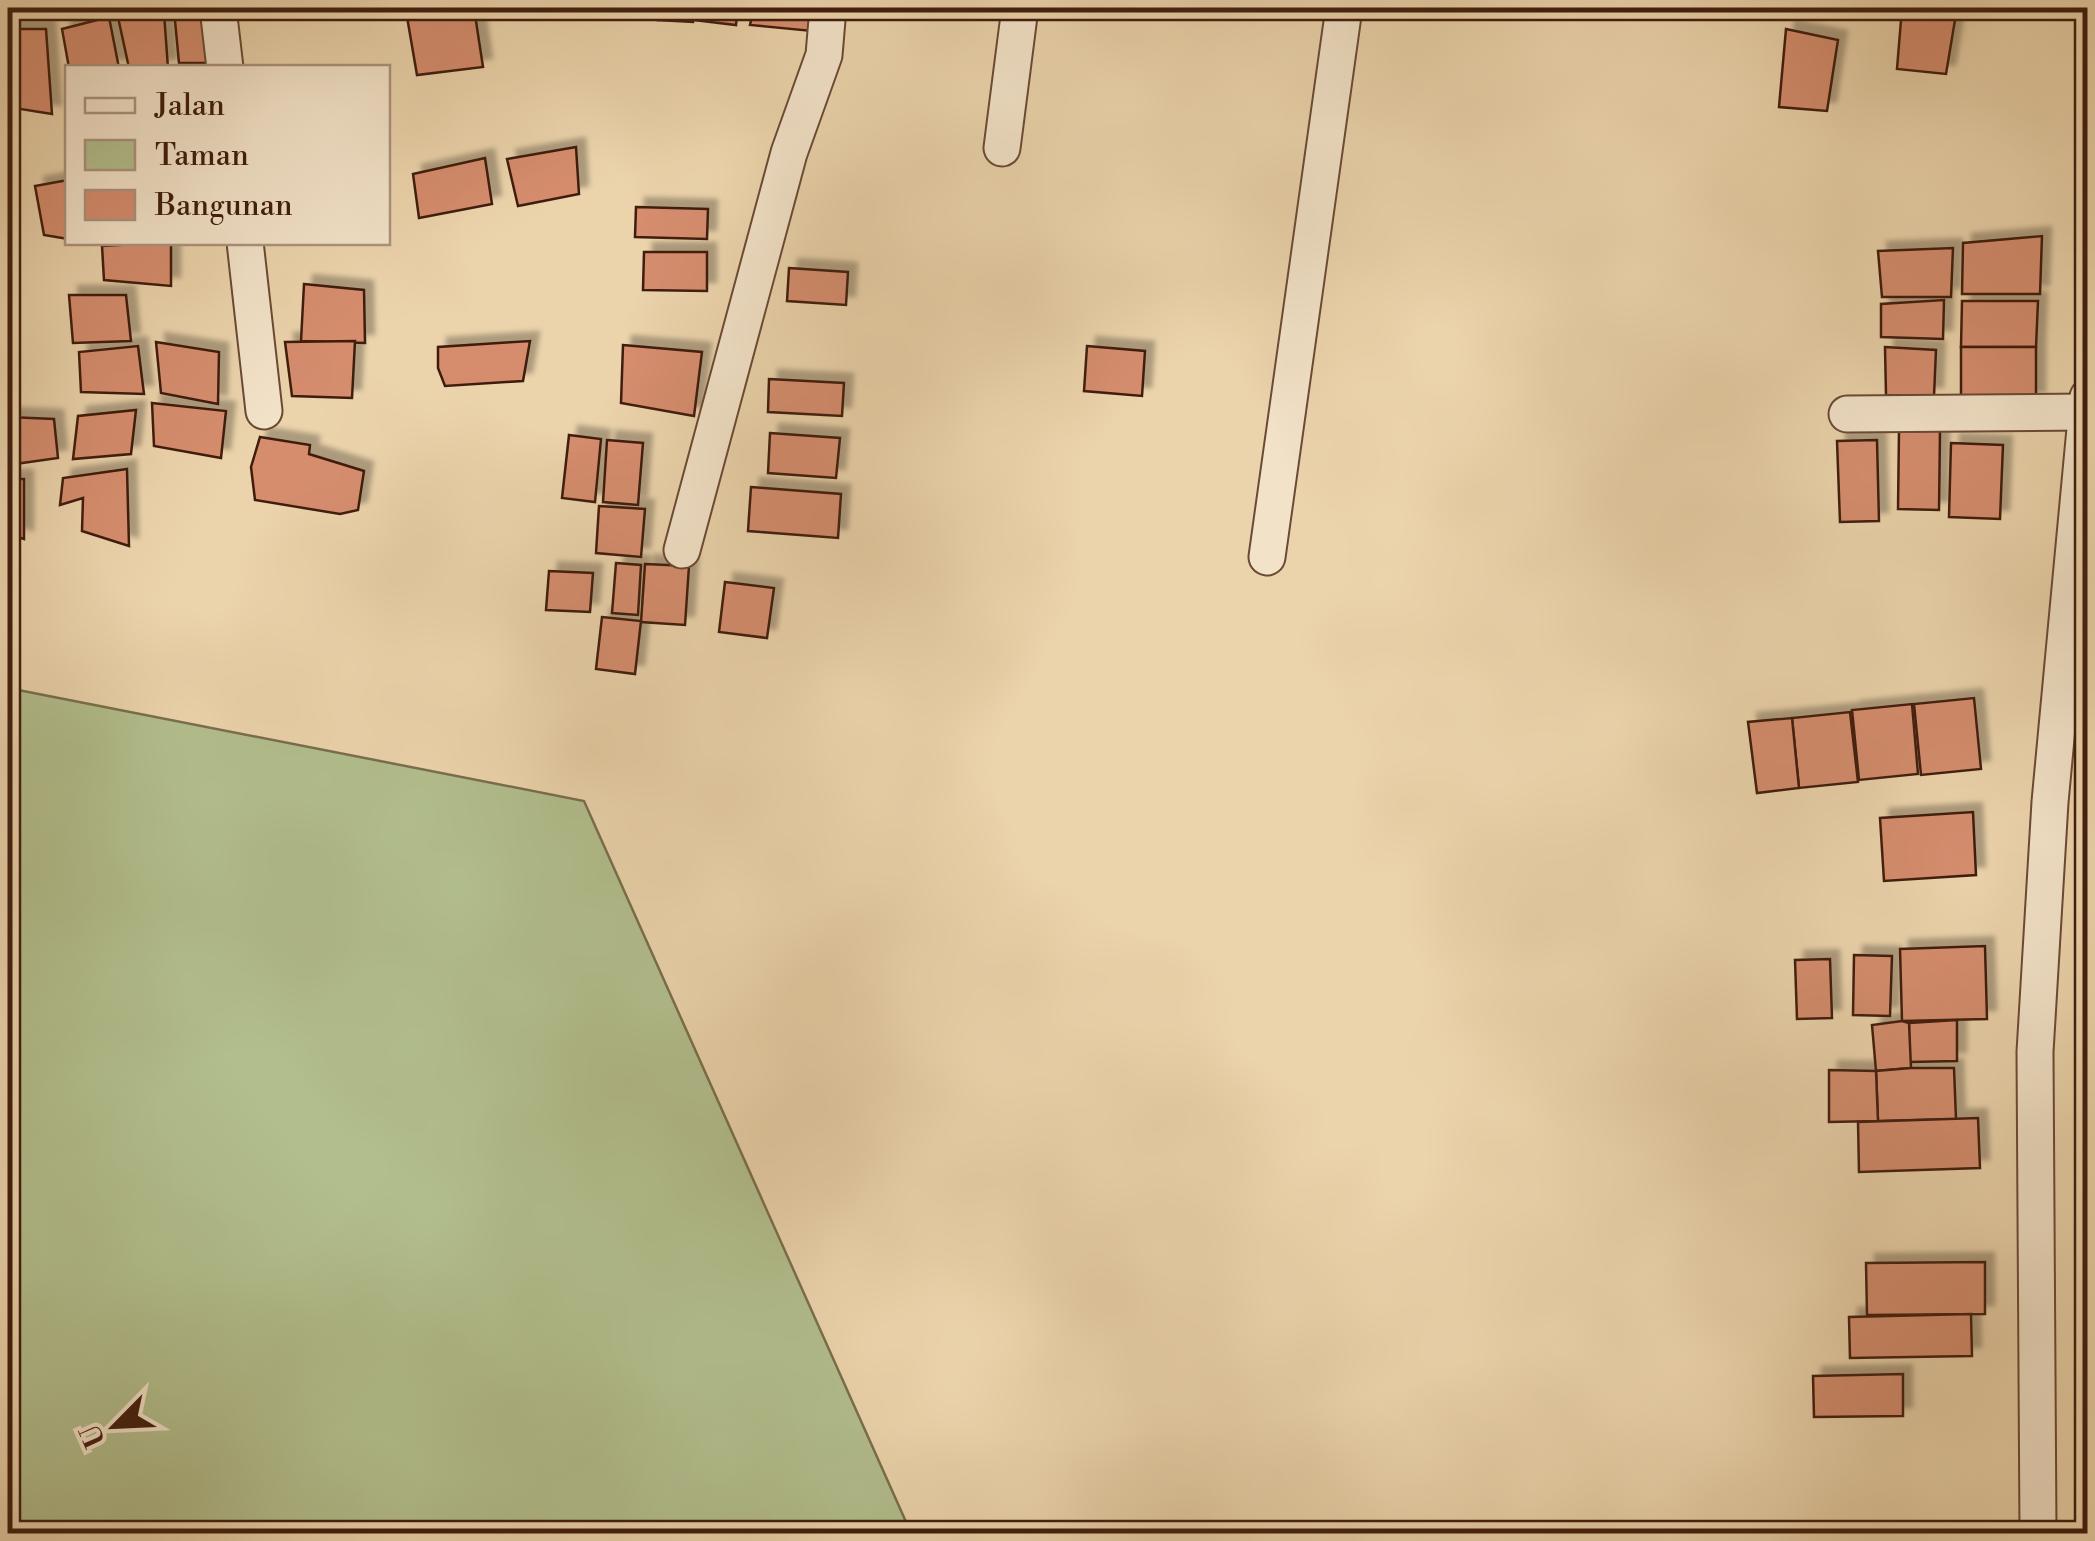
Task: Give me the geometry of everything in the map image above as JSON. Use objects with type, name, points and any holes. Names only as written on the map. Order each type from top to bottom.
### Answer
[{"type":"street","points":[[218,8],[225,65]]},
{"type":"street","points":[[682,550],[789,154],[824,55],[828,8]]},
{"type":"street","points":[[1002,148],[1020,8]]},
{"type":"street","points":[[1267,557],[1344,8]]},
{"type":"street","points":[[244,245],[264,411]]},
{"type":"street","points":[[1848,414],[2087,404],[2050,802],[2035,1052],[2038,1534]]},
{"type":"green space","points":[[8,688],[584,801],[911,1533],[8,1533]]},
{"type":"building","points":[[116,8],[164,13],[168,65],[128,65]]},
{"type":"building","points":[[474,8],[483,67],[417,75],[406,11]]},
{"type":"building","points":[[610,8],[659,8],[658,20],[609,17]]},
{"type":"building","points":[[659,8],[694,8],[693,22],[658,20]]},
{"type":"building","points":[[694,8],[738,8],[736,25],[693,20]]},
{"type":"building","points":[[754,8],[816,8],[812,31],[750,25]]},
{"type":"building","points":[[1902,8],[1957,8],[1946,74],[1897,69]]},
{"type":"building","points":[[174,10],[209,13],[216,63],[179,63]]},
{"type":"building","points":[[109,17],[118,65],[68,65],[62,29]]},
{"type":"building","points":[[8,29],[46,29],[52,114],[8,107]]},
{"type":"building","points":[[1786,29],[1838,40],[1827,111],[1779,107]]},
{"type":"building","points":[[576,147],[579,194],[518,206],[507,159]]},
{"type":"building","points":[[485,158],[492,204],[419,218],[413,174]]},
{"type":"building","points":[[65,181],[65,238],[44,235],[35,186]]},
{"type":"building","points":[[636,207],[708,209],[707,239],[635,237]]},
{"type":"building","points":[[2042,236],[2040,294],[1962,294],[1963,243]]},
{"type":"building","points":[[171,245],[171,286],[104,280],[102,246]]},
{"type":"building","points":[[1953,248],[1951,297],[1882,297],[1878,251]]},
{"type":"building","points":[[644,252],[707,252],[707,291],[643,290]]},
{"type":"building","points":[[789,268],[848,272],[846,305],[787,301]]},
{"type":"building","points":[[304,284],[364,290],[365,343],[301,341]]},
{"type":"building","points":[[69,295],[126,295],[131,341],[73,343]]},
{"type":"building","points":[[1944,300],[1943,339],[1881,337],[1881,304]]},
{"type":"building","points":[[1962,301],[2038,301],[2036,347],[1961,347]]},
{"type":"building","points":[[355,341],[352,398],[292,396],[285,342]]},
{"type":"building","points":[[530,341],[523,381],[445,386],[438,368],[438,347]]},
{"type":"building","points":[[156,342],[219,352],[218,404],[161,393]]},
{"type":"building","points":[[623,345],[702,352],[694,416],[621,403]]},
{"type":"building","points":[[138,346],[144,394],[81,392],[79,352]]},
{"type":"building","points":[[1087,346],[1145,351],[1142,396],[1084,391]]},
{"type":"building","points":[[1885,347],[1936,350],[1934,396],[1886,395]]},
{"type":"building","points":[[1961,347],[2036,347],[2036,401],[1961,399]]},
{"type":"building","points":[[769,379],[844,383],[842,416],[768,412]]},
{"type":"building","points":[[152,403],[226,411],[221,458],[154,446]]},
{"type":"building","points":[[136,410],[131,454],[73,459],[78,416]]},
{"type":"building","points":[[8,417],[54,419],[58,458],[8,465]]},
{"type":"building","points":[[1899,430],[1940,431],[1939,510],[1898,509]]},
{"type":"building","points":[[770,433],[840,438],[836,478],[768,473]]},
{"type":"building","points":[[569,435],[601,439],[595,502],[562,498]]},
{"type":"building","points":[[260,437],[310,445],[309,454],[364,471],[358,510],[340,514],[255,500],[251,467]]},
{"type":"building","points":[[607,440],[643,443],[638,505],[603,502]]},
{"type":"building","points":[[1877,440],[1879,521],[1840,522],[1837,441]]},
{"type":"building","points":[[1951,443],[2003,445],[2000,519],[1949,517]]},
{"type":"building","points":[[127,469],[129,546],[82,531],[83,498],[60,505],[63,478]]},
{"type":"building","points":[[8,479],[24,479],[24,539],[8,534]]},
{"type":"building","points":[[751,487],[841,494],[838,538],[748,531]]},
{"type":"building","points":[[599,506],[645,509],[641,557],[596,553]]},
{"type":"building","points":[[616,563],[641,565],[638,615],[612,613]]},
{"type":"building","points":[[645,564],[689,566],[685,625],[641,622]]},
{"type":"building","points":[[549,571],[593,573],[590,612],[546,610]]},
{"type":"building","points":[[725,582],[774,588],[767,638],[719,632]]},
{"type":"building","points":[[602,617],[641,621],[635,674],[596,669]]},
{"type":"building","points":[[1974,698],[1981,769],[1921,775],[1914,704]]},
{"type":"building","points":[[1912,704],[1918,774],[1859,780],[1852,710]]},
{"type":"building","points":[[1850,712],[1858,782],[1799,788],[1792,718]]},
{"type":"building","points":[[1792,718],[1799,788],[1757,793],[1748,722]]},
{"type":"building","points":[[1973,812],[1976,875],[1884,881],[1880,818]]},
{"type":"building","points":[[1985,946],[1987,1019],[1902,1021],[1900,949]]},
{"type":"building","points":[[1854,955],[1892,956],[1890,1016],[1853,1015]]},
{"type":"building","points":[[1830,959],[1832,1018],[1797,1019],[1795,960]]},
{"type":"building","points":[[1957,1020],[1957,1061],[1909,1062],[1909,1023]]},
{"type":"building","points":[[1909,1023],[1911,1068],[1876,1071],[1872,1025]]},
{"type":"building","points":[[1954,1068],[1956,1119],[1878,1121],[1876,1071]]},
{"type":"building","points":[[1829,1070],[1876,1071],[1878,1121],[1829,1122]]},
{"type":"building","points":[[1978,1118],[1980,1168],[1859,1172],[1858,1122]]},
{"type":"building","points":[[1985,1262],[1985,1314],[1867,1315],[1866,1263]]},
{"type":"building","points":[[1971,1314],[1972,1356],[1850,1358],[1849,1317]]},
{"type":"building","points":[[1903,1374],[1903,1416],[1814,1417],[1813,1376]]}]
